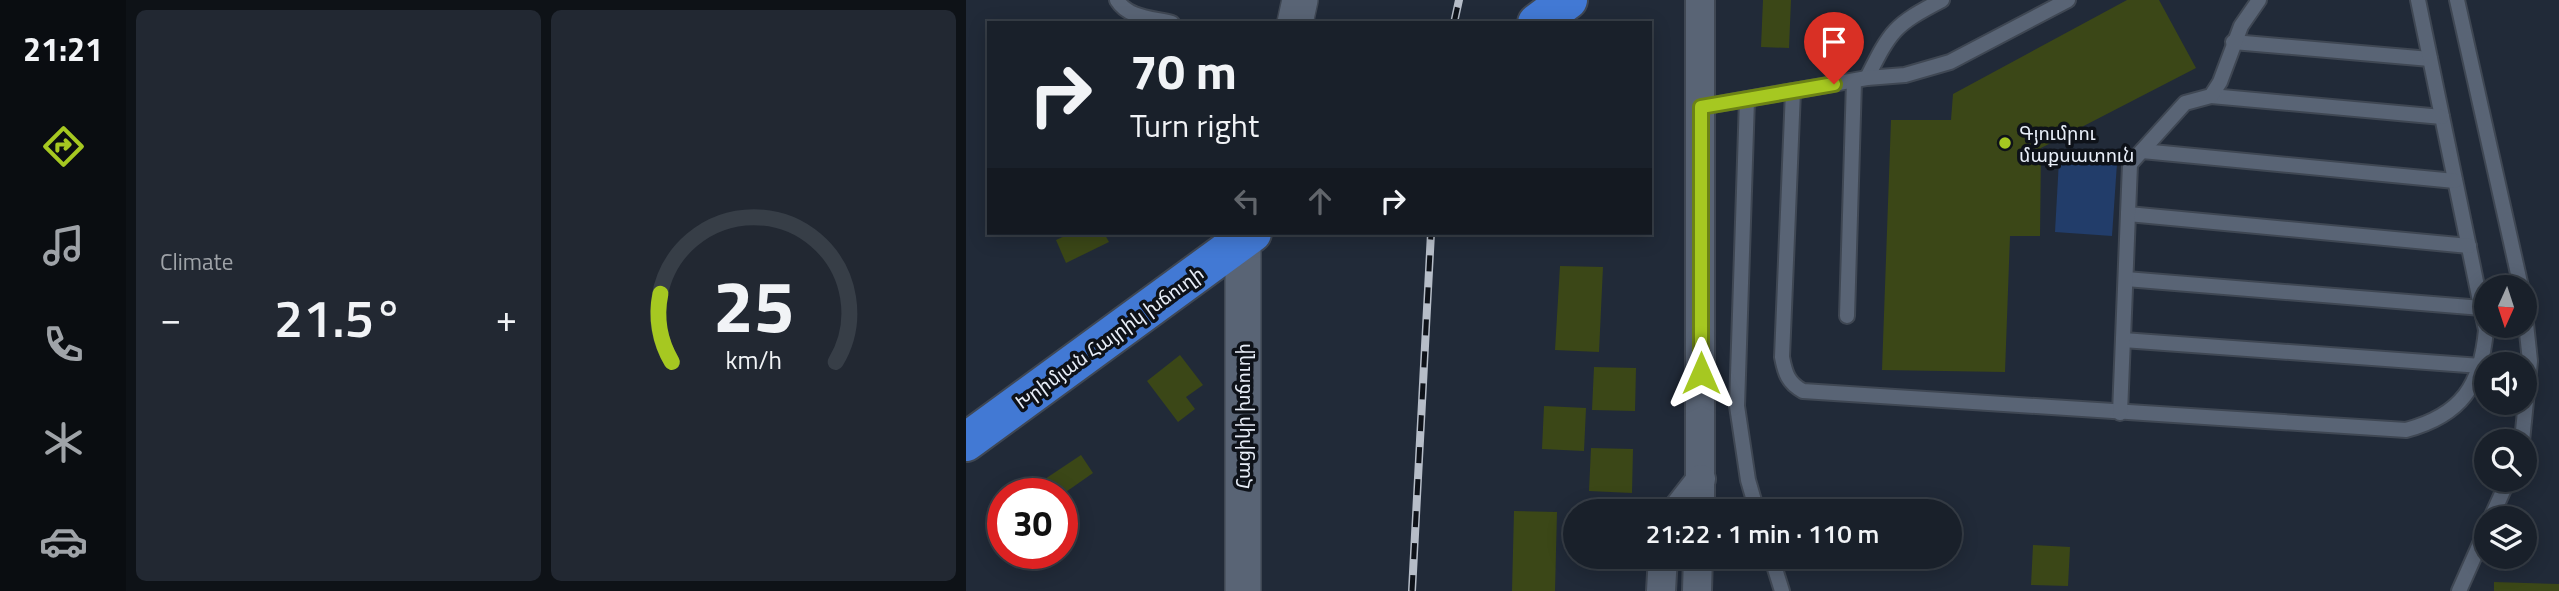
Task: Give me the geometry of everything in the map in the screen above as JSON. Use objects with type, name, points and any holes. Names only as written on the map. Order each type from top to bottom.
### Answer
[{"type":"highway","name":"Խրիմյան Հայրիկ խճուղի","points":[[966,442],[1246,235]]},
{"type":"street","points":[[1295,21],[1300,0]]},
{"type":"street","points":[[1700,0],[1700,499]]},
{"type":"street","name":"Հացիկի խճուղի","points":[[1243,591],[1246,235]]},
{"type":"street","points":[[1685,499],[1701,479]]},
{"type":"street","points":[[1661,591],[1662,569]]},
{"type":"street","points":[[1697,591],[1698,569]]},
{"type":"lane","points":[[1117,0],[1123,9],[1130,13],[1164,21]]},
{"type":"lane","points":[[1847,316],[1861,80],[1893,31],[1911,17],[1942,0]]},
{"type":"lane","points":[[1701,107],[1905,75],[1950,62],[2068,0]]},
{"type":"lane","points":[[2211,96],[2220,82],[2233,42],[2259,0]]},
{"type":"lane","points":[[2418,0],[2475,275]]},
{"type":"lane","points":[[2456,0],[2518,275]]},
{"type":"lane","points":[[2233,42],[2430,59]]},
{"type":"lane","points":[[1793,91],[1782,357],[1784,372],[1792,385],[1803,391],[2406,430],[2441,417],[2474,385]]},
{"type":"lane","points":[[2120,413],[2130,164],[2185,103],[2211,96],[2442,117]]},
{"type":"lane","points":[[1747,99],[1737,406],[1748,480],[1754,499]]},
{"type":"lane","points":[[2142,152],[2455,181]]},
{"type":"lane","points":[[2128,214],[2469,246]]},
{"type":"lane","points":[[2126,279],[2474,307]]},
{"type":"lane","points":[[2523,429],[2530,361],[2528,338]]},
{"type":"lane","points":[[2123,340],[2474,365]]},
{"type":"lane","points":[[2459,591],[2474,557]]},
{"type":"lane","points":[[1775,569],[1782,591]]},
{"type":"shaded area","points":[[2059,160],[2117,163],[2112,236],[2055,232]]},
{"type":"building","points":[[1763,0],[1791,0],[1789,48],[1761,47]]},
{"type":"building","points":[[2127,0],[2159,0],[2196,68],[2041,148],[2040,236],[2010,236],[2005,372],[1882,370],[1891,120],[1951,120],[1953,94]]},
{"type":"building","points":[[1067,235],[1105,235],[1109,242],[1066,263],[1056,240]]},
{"type":"building","points":[[1560,266],[1603,267],[1599,352],[1555,350]]},
{"type":"building","points":[[1180,355],[1203,385],[1186,397],[1195,409],[1178,422],[1147,381]]},
{"type":"building","points":[[1594,367],[1636,368],[1635,411],[1592,410]]},
{"type":"building","points":[[1544,406],[1586,408],[1584,451],[1542,449]]},
{"type":"building","points":[[1591,448],[1633,449],[1632,493],[1589,491]]},
{"type":"building","points":[[1081,455],[1093,473],[1078,484],[1078,478],[1046,478]]},
{"type":"building","points":[[1514,511],[1557,512],[1555,591],[1512,591]]},
{"type":"building","points":[[2033,545],[2070,547],[2068,586],[2031,585]]},
{"type":"building","points":[[2494,582],[2559,584],[2559,591],[2494,591]]},
{"type":"railway","points":[[1454,21],[1459,0]]},
{"type":"railway","points":[[1412,591],[1431,235]]},
{"type":"place","name":"Գյումրու մաքսատուն","points":[[2005,143]]},
{"type":"route","points":[[1701,373],[1701,107],[1834,84]]}]
